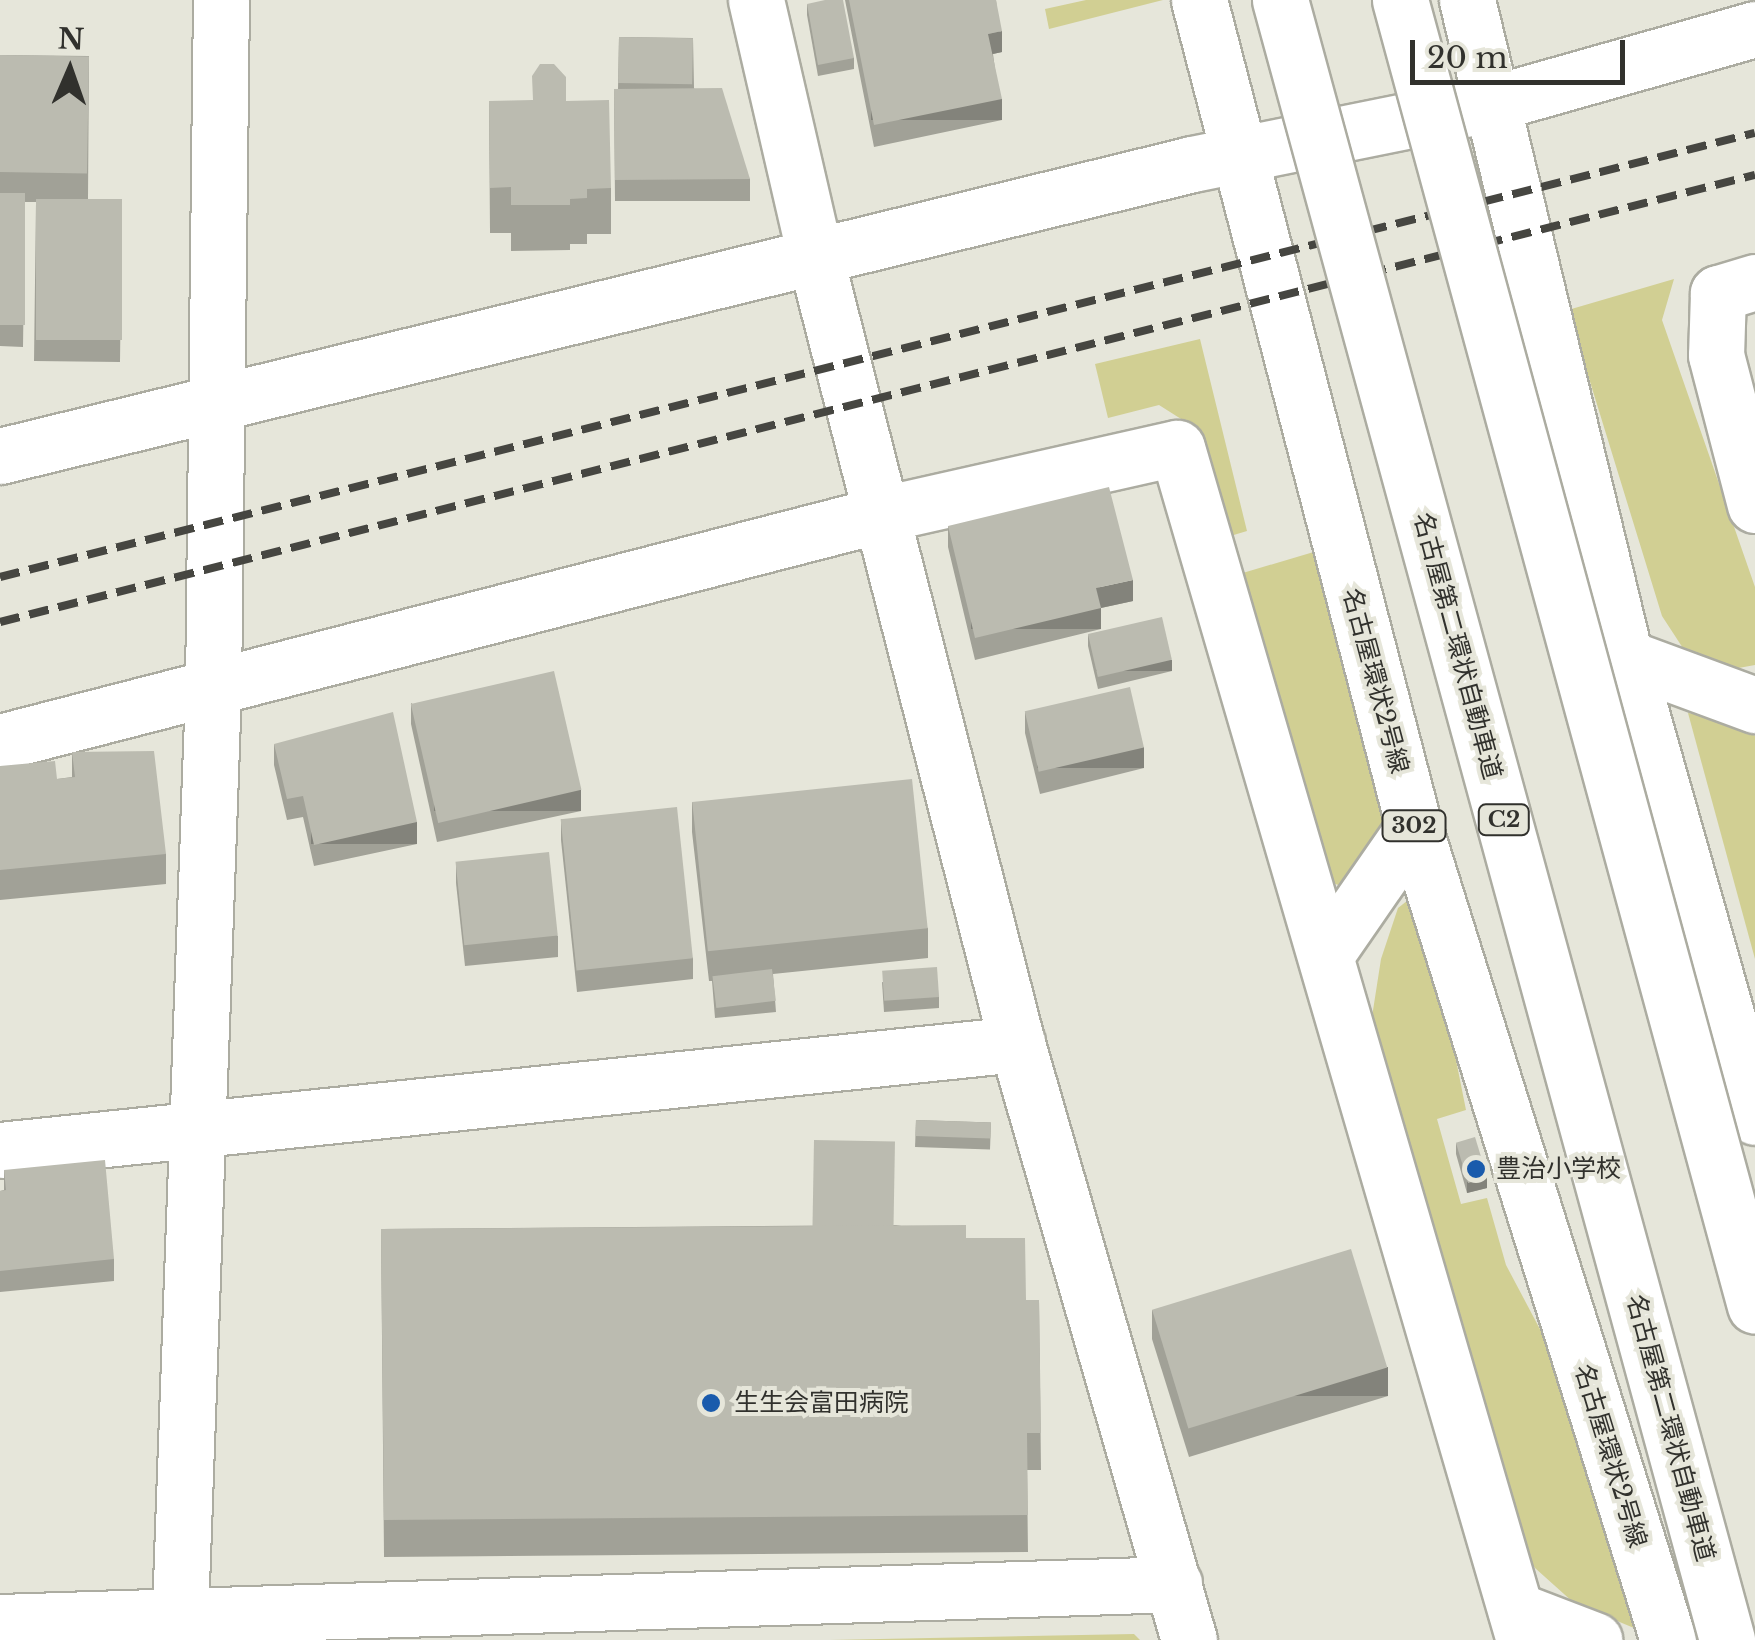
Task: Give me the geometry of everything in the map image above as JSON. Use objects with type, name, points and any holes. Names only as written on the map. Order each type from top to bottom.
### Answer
[{"type":"main road","points":[[180,1630],[213,691],[220,400],[222,0]]},
{"type":"main road","points":[[756,0],[815,256],[1018,1044],[1189,1640]]},
{"type":"main road","name":"名古屋環状2号線","points":[[1199,0],[1235,156],[1414,827],[1668,1640]]},
{"type":"main road","name":"名古屋第二環状自動車道","points":[[1280,0],[1728,1640]]},
{"type":"main road","points":[[1400,0],[1755,1306]]},
{"type":"main road","points":[[1468,0],[1626,657],[1755,1117]]},
{"type":"main road","points":[[0,456],[1235,156],[1490,104],[1755,30]]},
{"type":"main road","points":[[1755,282],[1718,293],[1716,354],[1755,506]]},
{"type":"main road","points":[[0,742],[213,691],[884,514],[1177,448],[1520,1625],[1594,1640]]},
{"type":"main road","points":[[1626,657],[1755,705]]},
{"type":"main road","points":[[1326,954],[1414,827]]},
{"type":"main road","points":[[0,1150],[1018,1044]]},
{"type":"main road","points":[[0,1622],[180,1630],[521,1623],[1174,1584]]},
{"type":"shaded area","points":[[1086,0],[1163,0],[1049,29],[1045,9]]},
{"type":"shaded area","points":[[1674,279],[1662,320],[1755,587],[1755,665],[1722,671],[1692,662],[1662,616],[1568,310]]},
{"type":"shaded area","points":[[1200,339],[1247,531],[1227,537],[1189,424],[1159,405],[1108,418],[1095,364]]},
{"type":"shaded area","points":[[1317,551],[1391,791],[1378,859],[1347,888],[1321,879],[1236,575]]},
{"type":"shaded area","points":[[1688,713],[1722,718],[1755,736],[1755,959]]},
{"type":"shaded area","points":[[1426,886],[1452,987],[1452,1040],[1466,1110],[1437,1119],[1461,1204],[1487,1198],[1506,1265],[1570,1386],[1646,1633],[1574,1603],[1535,1568],[1498,1516],[1367,1049],[1381,959],[1398,908]]},
{"type":"shaded area","points":[[1134,1634],[1140,1640],[830,1640]]},
{"type":"building","points":[[843,0],[854,58],[818,65],[807,4]]},
{"type":"building","points":[[849,0],[996,0],[1002,31],[988,34],[1002,99],[874,125]]},
{"type":"building","points":[[619,37],[693,38],[692,84],[618,83]]},
{"type":"building","points":[[0,55],[89,57],[87,174],[0,172]]},
{"type":"building","points":[[540,64],[554,64],[566,77],[566,101],[609,100],[611,188],[587,189],[587,198],[570,199],[570,205],[511,205],[511,187],[490,188],[489,101],[533,100],[532,76]]},
{"type":"building","points":[[722,88],[750,179],[615,180],[614,89]]},
{"type":"building","points":[[0,193],[25,193],[25,325],[0,325]]},
{"type":"building","points":[[36,199],[122,199],[122,340],[36,340]]},
{"type":"building","points":[[1109,487],[1133,580],[1096,588],[1101,608],[975,638],[948,526]]},
{"type":"building","points":[[1162,617],[1172,660],[1098,677],[1088,634]]},
{"type":"building","points":[[554,671],[581,790],[438,823],[411,704]]},
{"type":"building","points":[[1130,687],[1144,747],[1039,772],[1025,711]]},
{"type":"building","points":[[393,712],[417,822],[314,845],[303,796],[287,799],[274,744]]},
{"type":"building","points":[[154,751],[166,854],[0,870],[0,766],[55,761],[57,779],[75,777],[72,752]]},
{"type":"building","points":[[912,779],[928,928],[708,951],[692,802]]},
{"type":"building","points":[[677,807],[693,958],[577,970],[561,819]]},
{"type":"building","points":[[549,852],[558,936],[464,945],[456,862]]},
{"type":"building","points":[[937,967],[939,997],[884,1001],[882,971]]},
{"type":"building","points":[[772,969],[776,1001],[716,1008],[712,976]]},
{"type":"building","points":[[916,1120],[991,1123],[990,1139],[915,1136]]},
{"type":"building","points":[[1475,1137],[1487,1177],[1468,1183],[1456,1143]]},
{"type":"building","points":[[814,1140],[895,1141],[893,1227],[812,1226]]},
{"type":"building","points":[[105,1160],[114,1259],[0,1271],[0,1191],[6,1190],[4,1170]]},
{"type":"building","name":"生生会富田病院","points":[[966,1225],[966,1238],[1025,1238],[1026,1300],[1039,1300],[1041,1433],[1027,1433],[1028,1515],[384,1520],[381,1229]]},
{"type":"building","points":[[1351,1249],[1387,1368],[1188,1428],[1152,1310]]},
{"type":"railway","points":[[0,577],[1755,133]]},
{"type":"railway","points":[[0,622],[1755,175]]},
{"type":"place","name":"豊治小学校","points":[[1476,1169]]},
{"type":"place","name":"生生会富田病院","points":[[711,1403]]}]
